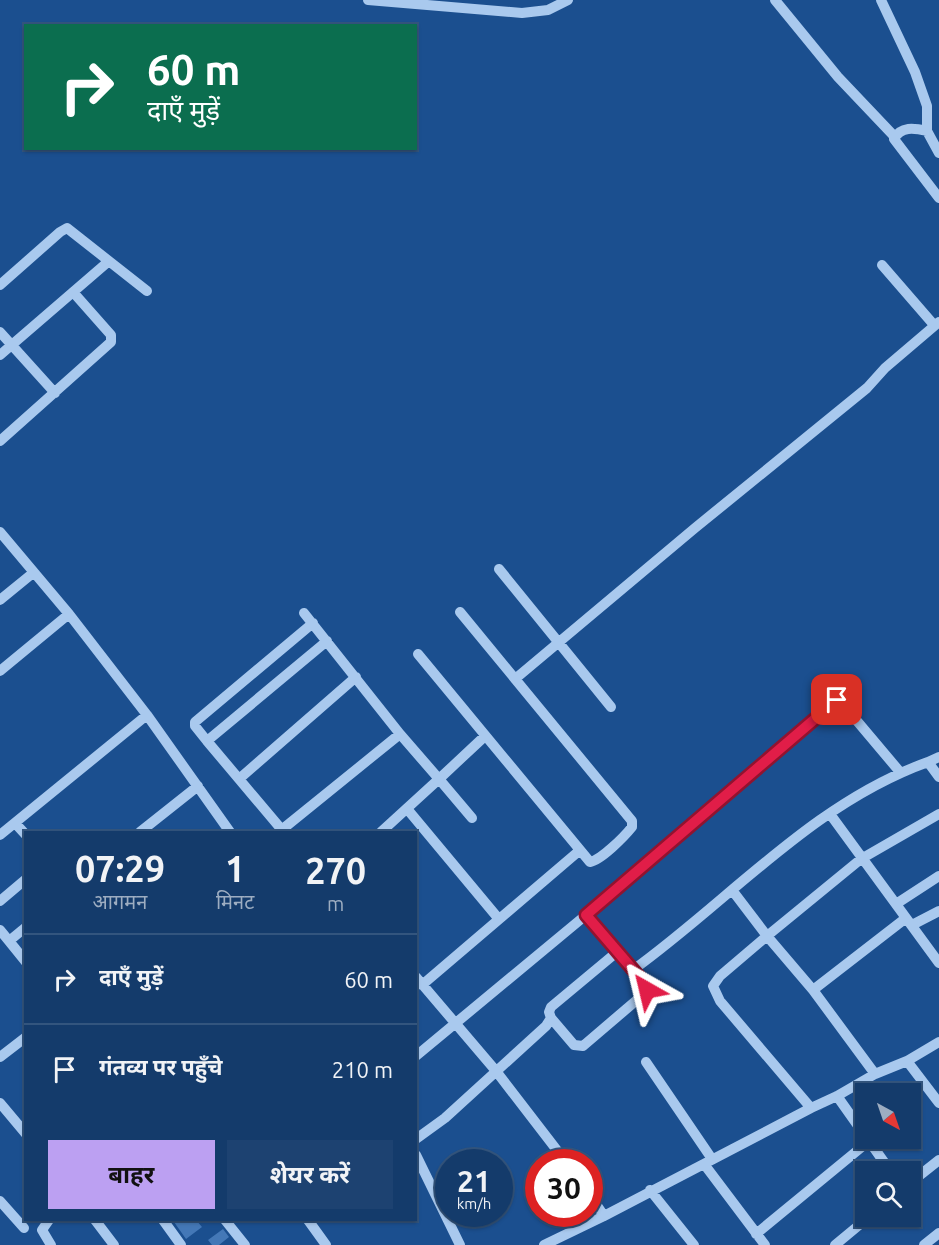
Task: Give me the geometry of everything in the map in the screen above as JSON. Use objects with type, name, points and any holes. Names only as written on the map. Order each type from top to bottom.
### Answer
[{"type":"street","points":[[368,0],[522,13],[548,10],[568,0]]},
{"type":"street","points":[[775,0],[837,78],[894,136],[895,141],[939,198]]},
{"type":"street","points":[[881,0],[915,72],[925,99],[927,131],[939,153]]},
{"type":"street","points":[[894,136],[906,129],[915,128],[927,131]]},
{"type":"street","points":[[0,285],[66,229],[147,291]]},
{"type":"street","points":[[0,355],[109,261]]},
{"type":"street","points":[[515,679],[813,430],[867,388],[885,368],[937,324],[882,265]]},
{"type":"street","points":[[0,441],[108,346],[112,339],[73,292]]},
{"type":"street","points":[[0,332],[55,393]]},
{"type":"street","points":[[0,532],[69,615],[147,715],[229,831]]},
{"type":"street","points":[[500,569],[611,707]]},
{"type":"street","points":[[0,600],[33,573]]},
{"type":"street","points":[[418,654],[590,862],[597,860],[627,833],[632,827],[632,820],[460,612]]},
{"type":"street","points":[[304,613],[400,734],[472,818]]},
{"type":"street","points":[[0,671],[69,615]]},
{"type":"street","points":[[313,623],[195,722],[195,726],[280,831],[400,734]]},
{"type":"street","points":[[207,741],[327,641]]},
{"type":"street","points":[[239,779],[356,677]]},
{"type":"street","points":[[417,1055],[586,915],[835,701],[839,700],[849,710],[900,772]]},
{"type":"street","points":[[0,835],[147,715]]},
{"type":"street","points":[[382,831],[408,810],[485,736]]},
{"type":"street","points":[[633,970],[779,851],[830,814],[900,772],[939,757]]},
{"type":"street","points":[[928,762],[939,777]]},
{"type":"street","points":[[141,831],[198,786]]},
{"type":"street","points":[[408,810],[498,918]]},
{"type":"street","points":[[830,814],[939,963]]},
{"type":"street","points":[[811,1108],[720,1001],[713,986],[720,976],[861,859],[939,814]]},
{"type":"street","points":[[15,823],[24,833]]},
{"type":"street","points":[[556,1149],[496,1071],[419,981],[579,851]]},
{"type":"street","points":[[896,904],[939,876]]},
{"type":"street","points":[[0,901],[24,881]]},
{"type":"street","points":[[732,890],[813,990],[875,1074]]},
{"type":"street","points":[[813,990],[909,921],[939,910]]},
{"type":"street","points":[[586,915],[647,986],[647,990],[583,1046],[574,1045],[551,1018],[549,1012],[551,1007],[617,952]]},
{"type":"street","points":[[9,941],[24,929]]},
{"type":"street","points":[[0,930],[24,960]]},
{"type":"street","points":[[417,1138],[445,1118],[546,1026],[551,1018]]},
{"type":"street","points":[[0,1057],[24,1040]]},
{"type":"street","points":[[544,1245],[837,1096],[875,1074],[907,1061],[939,1042]]},
{"type":"street","points":[[907,1061],[939,1103]]},
{"type":"street","points":[[646,1062],[708,1161],[765,1245]]},
{"type":"street","points":[[837,1096],[855,1122]]},
{"type":"street","points":[[0,1103],[24,1132]]},
{"type":"street","points":[[756,1234],[855,1149]]},
{"type":"street","points":[[417,1157],[460,1245]]},
{"type":"street","points":[[921,1174],[939,1160]]},
{"type":"street","points":[[650,1190],[694,1245]]},
{"type":"street","points":[[1,1205],[24,1228]]},
{"type":"street","points":[[48,1221],[42,1230],[51,1245]]},
{"type":"street","points":[[96,1221],[114,1245]]},
{"type":"street","points":[[164,1221],[181,1245]]},
{"type":"street","points":[[226,1221],[244,1245]]},
{"type":"street","points":[[309,1221],[326,1245]]},
{"type":"street","points":[[835,1245],[857,1227]]},
{"type":"street","points":[[924,1245],[939,1233]]},
{"type":"building","points":[[197,1221],[202,1227],[186,1239],[174,1222]]},
{"type":"building","points":[[223,1229],[229,1237],[219,1245],[212,1245],[208,1240]]},
{"type":"route","points":[[647,990],[647,986],[586,915],[837,700]]}]
